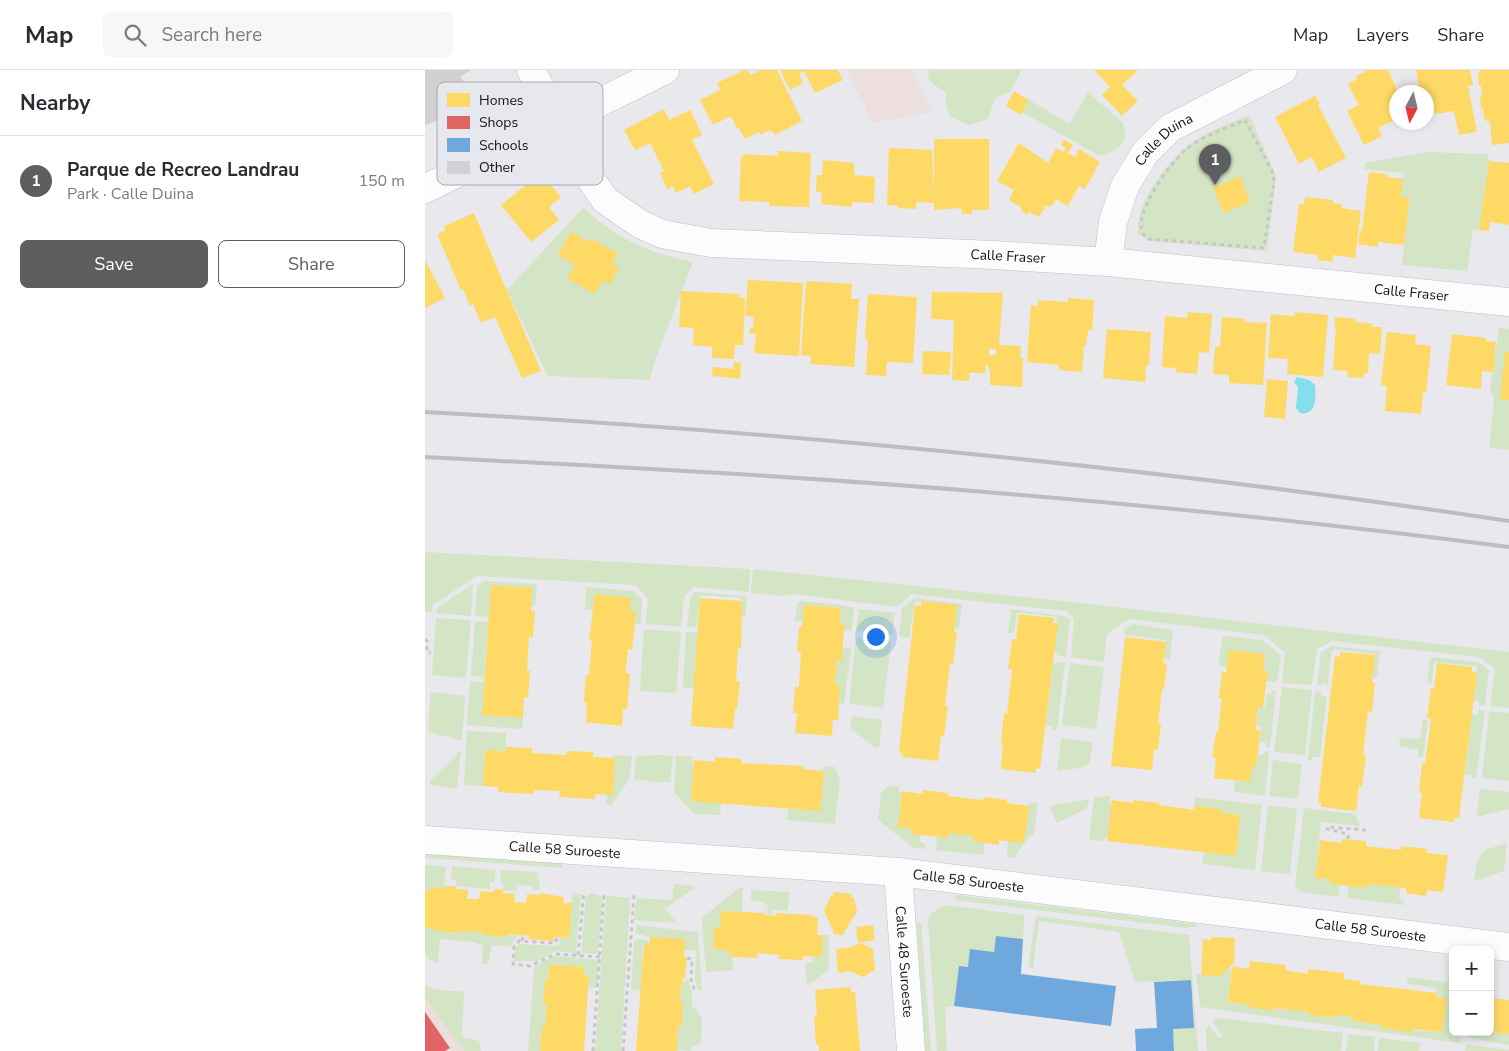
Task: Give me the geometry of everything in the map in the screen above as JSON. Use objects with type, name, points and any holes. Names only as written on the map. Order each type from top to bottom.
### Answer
[{"type":"street","name":"Calle Fraser","points":[[531,70],[537,82]]},
{"type":"street","points":[[603,102],[665,70]]},
{"type":"street","name":"Calle Duina","points":[[1108,262],[1113,222],[1125,186],[1145,154],[1170,128],[1283,70]]},
{"type":"street","name":"Calle Fraser","points":[[595,185],[605,200],[640,224],[662,234],[711,243],[994,255],[1108,262],[1509,302]]},
{"type":"street","name":"Calle 58 Suroeste","points":[[425,840],[898,872],[1509,947]]},
{"type":"street","name":"Calle 48 Suroeste","points":[[898,872],[911,1051]]},
{"type":"path","points":[[1245,120],[1273,173],[1265,248],[1149,239],[1140,230],[1141,221],[1150,196],[1179,155],[1197,142],[1245,120]]},
{"type":"path","points":[[425,639],[427,641],[427,652],[431,653]]},
{"type":"path","points":[[1348,839],[1348,834],[1327,829],[1327,826],[1366,830]]},
{"type":"path","points":[[578,956],[584,891]]},
{"type":"path","points":[[593,1051],[604,892]]},
{"type":"path","points":[[623,1051],[634,895]]},
{"type":"path","points":[[522,941],[523,936]]},
{"type":"path","points":[[557,938],[555,943],[522,941],[515,944],[513,964],[530,966],[556,954],[600,957]]},
{"type":"path","points":[[687,958],[692,959],[691,979],[695,992]]},
{"type":"shaded area","points":[[847,70],[911,70],[932,112],[873,123]]},
{"type":"shaded area","points":[[425,998],[464,1051],[425,1051]]},
{"type":"green space","points":[[929,70],[1022,70],[1010,92],[995,98],[988,119],[968,125],[950,116],[946,107],[946,92],[934,85],[928,77]]},
{"type":"green space","points":[[1088,92],[1123,123],[1125,130],[1125,136],[1121,145],[1111,152],[1100,156],[1022,112],[1029,100],[1070,124]]},
{"type":"green space","points":[[1249,115],[1276,176],[1267,251],[1149,241],[1138,234],[1142,208],[1148,194],[1176,157],[1215,129]]},
{"type":"green space","points":[[1427,152],[1487,154],[1489,161],[1479,230],[1473,229],[1467,271],[1402,265],[1410,199],[1401,197],[1404,173],[1364,169],[1365,163]]},
{"type":"green space","points":[[583,208],[609,228],[634,243],[661,254],[693,262],[654,363],[650,380],[548,376],[507,290]]},
{"type":"green space","points":[[1499,328],[1509,329],[1509,450],[1489,448],[1494,399],[1490,389]]},
{"type":"green space","points":[[425,552],[750,569],[749,591],[693,587],[684,597],[681,627],[646,624],[648,598],[635,585],[476,576],[433,605],[432,612],[425,612]]},
{"type":"green space","points":[[753,569],[1072,602],[1509,652],[1509,708],[1490,706],[1495,669],[1479,657],[1332,641],[1317,649],[1312,685],[1282,683],[1285,653],[1264,635],[1129,619],[1107,634],[1104,662],[1071,657],[1074,619],[1066,611],[912,594],[896,607],[794,594],[782,596],[751,593]]},
{"type":"green space","points":[[484,581],[537,584],[535,606],[531,606],[532,588],[492,585],[489,617],[475,616],[477,586]]},
{"type":"green space","points":[[473,584],[471,616],[436,613],[437,608]]},
{"type":"green space","points":[[586,587],[634,591],[642,600],[641,624],[635,624],[636,612],[630,611],[631,598],[595,594],[593,610],[585,610]]},
{"type":"green space","points":[[695,592],[744,596],[747,598],[745,617],[741,617],[742,598],[700,595],[697,627],[687,626],[690,599]]},
{"type":"green space","points":[[915,598],[962,604],[959,629],[954,628],[956,605],[915,601],[909,638],[899,636],[902,608]]},
{"type":"green space","points":[[800,601],[854,608],[852,631],[844,630],[844,625],[840,624],[841,608],[804,605],[803,621],[795,621],[797,604]]},
{"type":"green space","points":[[859,609],[895,613],[892,635],[856,631]]},
{"type":"green space","points":[[1011,609],[1064,616],[1070,620],[1066,657],[1054,652],[1057,617],[1017,612],[1014,633],[1008,633]]},
{"type":"green space","points":[[436,618],[471,620],[466,678],[432,675]]},
{"type":"green space","points":[[475,621],[488,622],[484,677],[471,676]]},
{"type":"green space","points":[[1132,624],[1173,630],[1170,659],[1164,659],[1166,640],[1126,635],[1123,630]]},
{"type":"green space","points":[[644,629],[681,632],[676,693],[640,691]]},
{"type":"green space","points":[[686,632],[698,633],[694,688],[683,687]]},
{"type":"green space","points":[[1223,636],[1262,640],[1281,655],[1277,682],[1267,681],[1263,670],[1264,654],[1229,650],[1227,667],[1218,665]]},
{"type":"green space","points":[[856,638],[891,642],[883,708],[849,704]]},
{"type":"green space","points":[[1332,646],[1380,651],[1377,677],[1372,677],[1375,654],[1334,649],[1331,652],[1328,684],[1322,683],[1321,686],[1317,686],[1321,652]]},
{"type":"green space","points":[[842,648],[851,649],[844,704],[839,703],[840,685],[835,685],[837,660],[842,660]]},
{"type":"green space","points":[[1430,657],[1478,662],[1489,670],[1485,706],[1479,706],[1479,701],[1474,701],[1477,666],[1434,662],[1432,684],[1427,683]]},
{"type":"green space","points":[[1065,662],[1057,730],[1052,730],[1052,726],[1046,725],[1053,664]]},
{"type":"green space","points":[[1070,663],[1104,667],[1096,729],[1062,725]]},
{"type":"green space","points":[[470,681],[484,682],[482,715],[523,718],[522,729],[467,725]]},
{"type":"green space","points":[[1282,687],[1312,690],[1305,755],[1274,752]]},
{"type":"green space","points":[[1272,691],[1276,691],[1270,747],[1266,747],[1266,743],[1260,742],[1261,727],[1257,726],[1258,707],[1265,708],[1266,694],[1271,695]]},
{"type":"green space","points":[[1315,691],[1321,692],[1321,696],[1327,696],[1320,757],[1313,757],[1312,761],[1308,760]]},
{"type":"green space","points":[[431,692],[465,696],[462,741],[429,732]]},
{"type":"green space","points":[[1479,710],[1485,711],[1476,779],[1471,778],[1471,775],[1465,774],[1472,714],[1478,715]]},
{"type":"green space","points":[[1489,711],[1509,713],[1509,781],[1482,778]]},
{"type":"green space","points":[[852,716],[882,720],[879,747],[874,747],[850,728]]},
{"type":"green space","points":[[1423,720],[1428,720],[1423,757],[1418,757],[1418,750],[1400,746],[1399,744],[1400,738],[1420,739]]},
{"type":"green space","points":[[467,731],[506,733],[506,751],[485,750],[483,786],[464,785]]},
{"type":"green space","points":[[1061,738],[1093,742],[1089,764],[1079,768],[1057,771]]},
{"type":"green space","points":[[461,750],[457,789],[430,784],[430,781]]},
{"type":"green space","points":[[1265,751],[1268,751],[1269,754],[1265,796],[1234,792],[1235,781],[1250,782],[1252,767],[1256,767],[1258,755],[1264,755]]},
{"type":"green space","points":[[614,755],[632,756],[629,780],[611,805],[606,804],[607,795],[613,795]]},
{"type":"green space","points":[[636,756],[673,756],[670,782],[634,779]]},
{"type":"green space","points":[[676,756],[693,756],[692,763],[694,763],[721,803],[720,815],[694,814],[674,792]]},
{"type":"green space","points":[[1273,760],[1302,764],[1298,799],[1269,796]]},
{"type":"green space","points":[[823,766],[835,767],[840,780],[835,824],[787,820],[788,809],[820,811]]},
{"type":"green space","points":[[889,786],[900,787],[899,792],[902,793],[898,827],[912,829],[912,834],[921,835],[920,841],[925,844],[925,849],[914,848],[878,820],[881,792]]},
{"type":"green space","points":[[1480,789],[1509,792],[1509,809],[1476,817]]},
{"type":"green space","points":[[1110,796],[1109,803],[1112,803],[1108,836],[1101,841],[1089,840],[1094,798]]},
{"type":"green space","points":[[1195,797],[1262,805],[1255,870],[1202,864],[1204,852],[1236,856],[1240,815],[1221,813],[1222,810],[1194,806]]},
{"type":"green space","points":[[1089,799],[1087,808],[1057,823],[1049,806]]},
{"type":"green space","points":[[1029,803],[1038,803],[1034,834],[1028,838],[1014,858],[1007,857],[1008,841],[1024,843]]},
{"type":"green space","points":[[1268,805],[1297,809],[1290,874],[1261,871]]},
{"type":"green space","points":[[1304,808],[1355,814],[1360,826],[1321,822],[1315,878],[1331,879],[1331,884],[1340,885],[1338,897],[1301,892],[1295,886]]},
{"type":"green space","points":[[949,833],[973,836],[973,841],[985,843],[983,855],[936,850],[937,837],[948,838]]},
{"type":"green space","points":[[1507,844],[1504,871],[1474,881],[1481,854],[1490,848]]},
{"type":"green space","points":[[425,853],[562,863],[564,868],[425,858]]},
{"type":"green space","points":[[425,865],[446,867],[444,889],[431,888],[430,892],[425,891]]},
{"type":"green space","points":[[452,866],[496,870],[494,882],[490,882],[490,889],[456,886],[456,880],[451,879]]},
{"type":"green space","points":[[501,870],[538,872],[537,878],[540,879],[539,890],[533,890],[533,886],[517,885],[516,891],[503,890],[503,882],[500,881]]},
{"type":"green space","points":[[674,884],[693,886],[694,888],[665,909],[678,923],[634,920],[637,898],[672,900]]},
{"type":"green space","points":[[1367,884],[1400,887],[1399,899],[1404,900],[1404,905],[1347,898],[1349,886],[1367,888]]},
{"type":"green space","points":[[743,887],[742,912],[722,911],[720,928],[714,928],[713,949],[727,950],[732,957],[734,970],[706,972],[703,917],[739,888]]},
{"type":"green space","points":[[751,890],[789,892],[788,911],[772,910],[771,915],[767,915],[768,905],[764,905],[764,902],[751,901]]},
{"type":"green space","points":[[573,893],[581,894],[576,953],[556,951],[537,961],[514,961],[516,947],[519,944],[559,946],[560,938],[569,938]]},
{"type":"green space","points":[[591,893],[601,896],[602,901],[598,954],[581,953],[586,897]]},
{"type":"green space","points":[[956,895],[1197,924],[1197,926],[1186,928],[955,900]]},
{"type":"green space","points":[[606,896],[630,898],[621,1051],[595,1051]]},
{"type":"green space","points":[[944,905],[1024,915],[1023,939],[996,936],[994,952],[971,949],[968,967],[959,967],[954,1006],[945,1007],[947,1051],[937,1051],[928,921],[932,913]]},
{"type":"green space","points":[[1036,916],[1189,935],[1198,1051],[1174,1051],[1173,1029],[1194,1028],[1191,980],[1135,982],[1119,932],[1039,921],[1033,968],[1028,966]]},
{"type":"green space","points":[[917,922],[922,924],[931,1051],[925,1051]]},
{"type":"green space","points":[[637,925],[698,932],[702,990],[698,991],[695,979],[696,951],[684,950],[685,940],[650,937],[635,933]]},
{"type":"green space","points":[[425,928],[458,933],[459,931],[483,932],[482,935],[517,935],[510,947],[492,945],[488,964],[482,962],[483,945],[440,939],[438,963],[430,960],[425,955]]},
{"type":"green space","points":[[823,935],[829,935],[829,969],[812,983],[807,983],[805,964],[813,962],[812,956],[822,957]]},
{"type":"green space","points":[[641,939],[649,941],[649,945],[643,945],[641,991],[631,989],[634,941]]},
{"type":"green space","points":[[554,956],[599,960],[597,988],[588,987],[589,976],[584,976],[584,967],[549,965],[548,980],[545,980],[543,1004],[547,1004],[545,1027],[540,1051],[528,1051],[534,969]]},
{"type":"green space","points":[[1229,967],[1231,970],[1228,1002],[1249,1005],[1249,1007],[1309,1012],[1309,1015],[1334,1018],[1335,1015],[1353,1017],[1353,1021],[1382,1025],[1381,1028],[1442,1032],[1447,998],[1436,997],[1436,988],[1407,984],[1408,977],[1449,982],[1449,1036],[1461,1036],[1460,1043],[1200,1007],[1196,974],[1219,975]]},
{"type":"green space","points":[[688,979],[692,994],[692,1007],[697,1009],[702,1020],[701,1043],[691,1047],[691,1051],[677,1050],[678,1026],[682,1026],[683,1003],[680,1003],[682,982]]},
{"type":"green space","points":[[425,985],[438,990],[461,991],[464,993],[462,1037],[477,1040],[480,1043],[481,1051],[464,1051],[425,998]]},
{"type":"green space","points":[[1218,1018],[1343,1033],[1341,1051],[1207,1051],[1206,1029],[1209,1025],[1218,1037],[1223,1037],[1213,1023]]},
{"type":"green space","points":[[1494,1032],[1509,1034],[1509,1045],[1466,1037],[1494,1036]]},
{"type":"green space","points":[[1348,1034],[1375,1037],[1374,1051],[1346,1051]]},
{"type":"green space","points":[[1379,1038],[1420,1043],[1419,1051],[1378,1051]]},
{"type":"green space","points":[[1466,1044],[1509,1050],[1509,1051],[1465,1051]]},
{"type":"water","points":[[1297,377],[1309,380],[1315,385],[1314,405],[1310,412],[1300,413],[1296,408],[1298,387],[1294,382]]},
{"type":"building: Homes","points":[[744,70],[748,70],[750,75],[761,70],[777,70],[802,121],[775,135],[773,131],[769,130],[760,135],[759,132],[745,139],[739,128],[737,129],[731,116],[713,125],[700,100],[720,90],[717,83]]},
{"type":"building: Homes","points":[[780,70],[838,70],[843,80],[815,93],[804,71],[799,73],[803,83],[790,90]]},
{"type":"building: Homes","points":[[1094,70],[1138,70],[1122,85],[1138,101],[1122,116],[1102,95],[1110,87]]},
{"type":"building: Homes","points":[[1368,70],[1388,70],[1395,85],[1389,85],[1389,123],[1378,128],[1382,136],[1364,145],[1347,111],[1359,105],[1348,84],[1357,79],[1356,76]]},
{"type":"building: Homes","points":[[1416,70],[1470,70],[1473,85],[1468,86],[1477,132],[1459,135],[1454,111],[1436,114],[1434,111],[1434,85],[1419,85]]},
{"type":"building: Homes","points":[[1480,70],[1509,70],[1509,143],[1492,145],[1490,121],[1487,122],[1487,119],[1484,119],[1483,108],[1481,109],[1480,97],[1482,96],[1478,72]]},
{"type":"building: Homes","points":[[1014,91],[1029,100],[1021,115],[1006,106]]},
{"type":"building: Homes","points":[[1315,96],[1346,158],[1319,172],[1312,157],[1299,164],[1275,117]]},
{"type":"building: Homes","points":[[664,109],[669,120],[690,110],[702,135],[692,140],[714,184],[694,194],[690,186],[676,193],[673,186],[667,189],[660,173],[664,171],[650,143],[635,150],[624,130]]},
{"type":"building: Homes","points":[[934,139],[989,139],[989,210],[972,210],[972,214],[962,214],[961,208],[934,210],[934,203],[916,202],[916,209],[887,205],[889,148],[932,150],[934,197]]},
{"type":"building: Homes","points":[[1064,139],[1073,145],[1068,153],[1075,157],[1079,149],[1100,162],[1085,189],[1079,186],[1068,206],[1056,199],[1051,207],[1046,205],[1039,217],[1029,212],[1027,215],[1021,211],[1022,208],[1009,200],[1014,190],[997,181],[1019,143],[1048,163],[1056,148],[1063,152],[1066,148],[1061,145]]},
{"type":"building: Homes","points":[[778,151],[811,153],[809,207],[769,206],[769,202],[739,201],[741,157],[743,157],[743,154],[778,156]]},
{"type":"building: Homes","points":[[823,160],[854,163],[854,175],[875,177],[874,203],[852,202],[852,207],[821,204],[822,192],[816,192],[817,175],[822,175]]},
{"type":"building: Homes","points":[[1489,161],[1509,163],[1509,225],[1490,222],[1489,231],[1479,230]]},
{"type":"building: Homes","points":[[1369,172],[1387,174],[1387,177],[1403,179],[1401,197],[1410,198],[1404,245],[1378,242],[1378,247],[1358,244],[1360,231],[1362,231]]},
{"type":"building: Homes","points":[[1240,176],[1250,202],[1224,213],[1213,188]]},
{"type":"building: Homes","points":[[526,185],[551,185],[561,197],[549,207],[559,220],[531,242],[501,205]]},
{"type":"building: Homes","points":[[1305,197],[1333,200],[1333,203],[1342,204],[1341,208],[1361,211],[1355,258],[1333,255],[1333,262],[1318,260],[1318,255],[1293,252],[1299,204],[1304,205]]},
{"type":"building: Homes","points":[[474,213],[541,371],[522,378],[495,317],[481,323],[473,304],[470,306],[463,289],[461,290],[437,234],[445,231],[444,226]]},
{"type":"building: Homes","points":[[571,232],[589,242],[592,239],[618,254],[612,264],[619,268],[610,285],[603,280],[595,294],[567,278],[575,265],[558,255]]},
{"type":"building: Homes","points":[[425,260],[445,298],[425,308]]},
{"type":"building: Homes","points":[[748,280],[803,283],[799,356],[754,353],[756,334],[749,333],[750,328],[753,328],[754,317],[745,316]]},
{"type":"building: Homes","points":[[806,281],[852,284],[851,299],[859,299],[854,367],[810,364],[811,356],[801,355]]},
{"type":"building: Homes","points":[[681,291],[739,294],[739,297],[745,298],[743,345],[735,345],[734,359],[712,358],[712,347],[693,345],[694,328],[679,327]]},
{"type":"building: Homes","points":[[932,292],[1003,293],[999,345],[1021,346],[1020,358],[1023,358],[1022,387],[990,385],[990,369],[986,365],[985,373],[969,373],[969,381],[952,380],[954,320],[931,319]],"holes":[[[989,349],[996,349],[996,355],[989,355]]]},
{"type":"building: Homes","points":[[868,294],[917,297],[913,363],[887,362],[886,376],[866,375],[868,339],[865,339]]},
{"type":"building: Homes","points":[[1068,298],[1094,300],[1092,330],[1088,330],[1086,346],[1084,346],[1082,372],[1059,370],[1059,365],[1027,362],[1031,305],[1038,306],[1038,300],[1068,302]]},
{"type":"building: Homes","points":[[1188,312],[1212,314],[1209,353],[1199,352],[1197,374],[1175,372],[1176,368],[1162,367],[1165,316],[1187,318]]},
{"type":"building: Homes","points":[[1295,312],[1328,315],[1323,377],[1287,374],[1288,359],[1268,358],[1271,314],[1295,316]]},
{"type":"building: Homes","points":[[1222,317],[1245,319],[1245,322],[1267,323],[1263,385],[1229,383],[1229,375],[1213,374],[1215,347],[1220,347]]},
{"type":"building: Homes","points":[[1335,317],[1355,319],[1355,322],[1372,324],[1372,327],[1382,327],[1380,354],[1369,353],[1368,373],[1364,373],[1364,378],[1347,377],[1348,371],[1333,370]]},
{"type":"building: Homes","points":[[1107,329],[1151,332],[1149,365],[1146,365],[1145,382],[1103,378]]},
{"type":"building: Homes","points":[[1387,332],[1416,335],[1415,344],[1431,346],[1426,393],[1423,392],[1421,414],[1385,411],[1387,386],[1381,385]]},
{"type":"building: Homes","points":[[1452,334],[1486,338],[1486,341],[1496,342],[1493,372],[1482,371],[1481,389],[1446,385]]},
{"type":"building: Homes","points":[[923,351],[951,352],[949,375],[922,374]]},
{"type":"building: Homes","points":[[1505,352],[1509,352],[1509,400],[1500,399]]},
{"type":"building: Homes","points":[[734,362],[741,363],[740,379],[712,376],[713,367],[733,369]]},
{"type":"building: Homes","points":[[1267,379],[1288,381],[1285,419],[1264,417]]},
{"type":"building: Homes","points":[[491,585],[532,588],[531,611],[535,611],[533,637],[529,637],[527,670],[530,671],[528,698],[524,697],[523,718],[482,715]]},
{"type":"building: Homes","points":[[595,594],[631,598],[630,611],[636,612],[632,650],[628,649],[626,673],[630,674],[627,709],[623,709],[622,726],[586,722],[587,703],[584,702],[586,675],[589,675],[592,640],[589,640]]},
{"type":"building: Homes","points":[[700,598],[742,601],[741,648],[738,648],[736,681],[740,681],[733,729],[691,726]]},
{"type":"building: Homes","points":[[921,601],[957,605],[954,632],[957,632],[953,664],[950,663],[945,706],[948,706],[944,736],[941,736],[938,761],[902,757],[903,753],[899,752],[915,605],[921,606]]},
{"type":"building: Homes","points":[[804,605],[841,608],[840,624],[844,625],[842,661],[837,660],[835,685],[840,685],[838,720],[833,720],[832,736],[795,733],[797,713],[793,713],[795,687],[799,687],[801,652],[797,652],[799,627],[802,627]]},
{"type":"building: Homes","points":[[1019,614],[1054,618],[1053,623],[1058,623],[1040,769],[1036,768],[1036,773],[1001,769],[1004,713],[1007,714],[1012,669],[1008,669],[1012,639],[1016,639]]},
{"type":"building: Homes","points":[[1125,637],[1166,642],[1163,663],[1167,664],[1158,723],[1161,724],[1158,750],[1154,749],[1152,770],[1111,766]]},
{"type":"building: Homes","points":[[1229,650],[1265,654],[1263,670],[1268,671],[1263,707],[1258,707],[1256,730],[1261,731],[1256,767],[1252,767],[1250,782],[1214,778],[1216,758],[1212,757],[1216,732],[1218,732],[1222,698],[1219,698],[1222,672],[1226,673]]},
{"type":"building: Homes","points":[[1340,652],[1375,655],[1372,682],[1375,682],[1372,712],[1368,711],[1363,755],[1366,755],[1362,787],[1359,786],[1356,811],[1321,807],[1321,803],[1318,802],[1335,656],[1340,657]]},
{"type":"building: Homes","points":[[1437,663],[1472,667],[1472,672],[1477,673],[1459,818],[1454,818],[1454,822],[1419,818],[1422,793],[1419,793],[1422,763],[1425,763],[1431,719],[1427,718],[1431,688],[1434,689]]},
{"type":"building: Homes","points":[[506,747],[532,748],[532,753],[567,755],[567,751],[593,752],[593,757],[615,758],[613,795],[595,794],[595,799],[559,797],[560,791],[534,790],[534,794],[498,792],[498,787],[483,786],[485,750],[506,751]]},
{"type":"building: Homes","points":[[715,757],[742,759],[741,763],[803,766],[803,769],[824,771],[820,811],[691,801],[694,760],[715,762]]},
{"type":"building: Homes","points":[[923,790],[948,793],[948,796],[983,800],[984,797],[1007,800],[1007,803],[1029,806],[1024,843],[999,840],[999,845],[972,841],[973,836],[949,833],[948,838],[911,834],[912,829],[898,827],[902,791],[922,794]]},
{"type":"building: Homes","points":[[1112,800],[1133,803],[1133,800],[1159,803],[1159,805],[1193,810],[1194,806],[1222,809],[1221,813],[1240,815],[1236,856],[1107,841]]},
{"type":"building: Homes","points":[[1342,839],[1366,841],[1366,846],[1401,850],[1401,846],[1427,849],[1426,853],[1448,855],[1443,892],[1427,890],[1426,896],[1406,893],[1406,888],[1367,884],[1367,888],[1330,884],[1331,879],[1315,878],[1320,840],[1341,843]]},
{"type":"building: Homes","points":[[445,886],[456,886],[456,889],[468,890],[467,899],[479,899],[480,891],[494,892],[494,889],[503,890],[503,893],[515,894],[514,902],[526,903],[527,894],[540,895],[540,893],[564,897],[563,903],[572,903],[569,938],[554,937],[554,941],[529,939],[529,936],[507,934],[507,937],[482,935],[483,932],[459,931],[459,933],[425,928],[425,891],[430,892],[430,887],[444,889]]},
{"type":"building: Homes","points":[[833,892],[852,894],[851,897],[854,898],[857,912],[844,935],[833,934],[824,911],[831,896],[833,896]]},
{"type":"building: Homes","points":[[721,911],[765,913],[764,915],[776,916],[776,913],[813,915],[812,917],[818,917],[817,935],[823,935],[822,957],[803,956],[803,960],[779,959],[779,955],[757,953],[757,958],[732,957],[727,950],[713,949],[714,927],[720,928]]},
{"type":"building: Homes","points":[[873,925],[875,940],[858,943],[856,927]]},
{"type":"building: Homes","points":[[650,937],[685,939],[684,956],[687,958],[685,979],[682,978],[680,1003],[683,1003],[682,1026],[678,1026],[677,1051],[636,1051],[644,945],[649,945]]},
{"type":"building: Homes","points":[[1211,937],[1235,938],[1234,963],[1220,976],[1201,975],[1203,939],[1211,940]]},
{"type":"building: Homes","points":[[861,943],[873,949],[875,970],[863,977],[849,971],[838,973],[836,949],[847,948]]},
{"type":"building: Homes","points":[[1250,961],[1286,965],[1285,970],[1307,974],[1308,969],[1344,973],[1344,979],[1360,981],[1360,984],[1437,993],[1436,997],[1447,998],[1442,1032],[1413,1029],[1412,1032],[1381,1028],[1382,1025],[1353,1021],[1353,1017],[1335,1015],[1334,1018],[1308,1015],[1309,1012],[1274,1008],[1274,1011],[1228,1002],[1232,966],[1249,969]]},
{"type":"building: Homes","points":[[549,965],[584,967],[584,976],[589,976],[584,1051],[540,1051],[542,1027],[545,1027],[547,1004],[543,1004],[545,980],[548,980]]},
{"type":"building: Homes","points":[[851,987],[851,992],[855,992],[860,1051],[819,1051],[819,1045],[816,1045],[814,1016],[817,1016],[815,990]]},
{"type":"building: Homes","points":[[1494,998],[1509,1000],[1509,1034],[1494,1032]]},
{"type":"building: Shops","points":[[425,1012],[450,1048],[445,1051],[425,1051]]},
{"type":"building: Schools","points":[[996,936],[1023,939],[1021,974],[1116,986],[1111,1026],[954,1006],[959,966],[968,967],[970,949],[994,952]]},
{"type":"building: Schools","points":[[1191,980],[1194,1028],[1173,1029],[1174,1051],[1136,1051],[1135,1029],[1157,1028],[1154,982]]},
{"type":"building: Other","points":[[425,70],[471,70],[460,77],[464,82],[437,82],[437,120],[425,125]]},
{"type":"railway","points":[[425,412],[697,430],[968,454],[1239,484],[1509,521]]},
{"type":"railway","points":[[425,457],[819,479],[1016,494],[1312,523],[1509,547]]},
{"type":"place","name":"Parque de Recreo Landrau","points":[[1215,185]]}]
